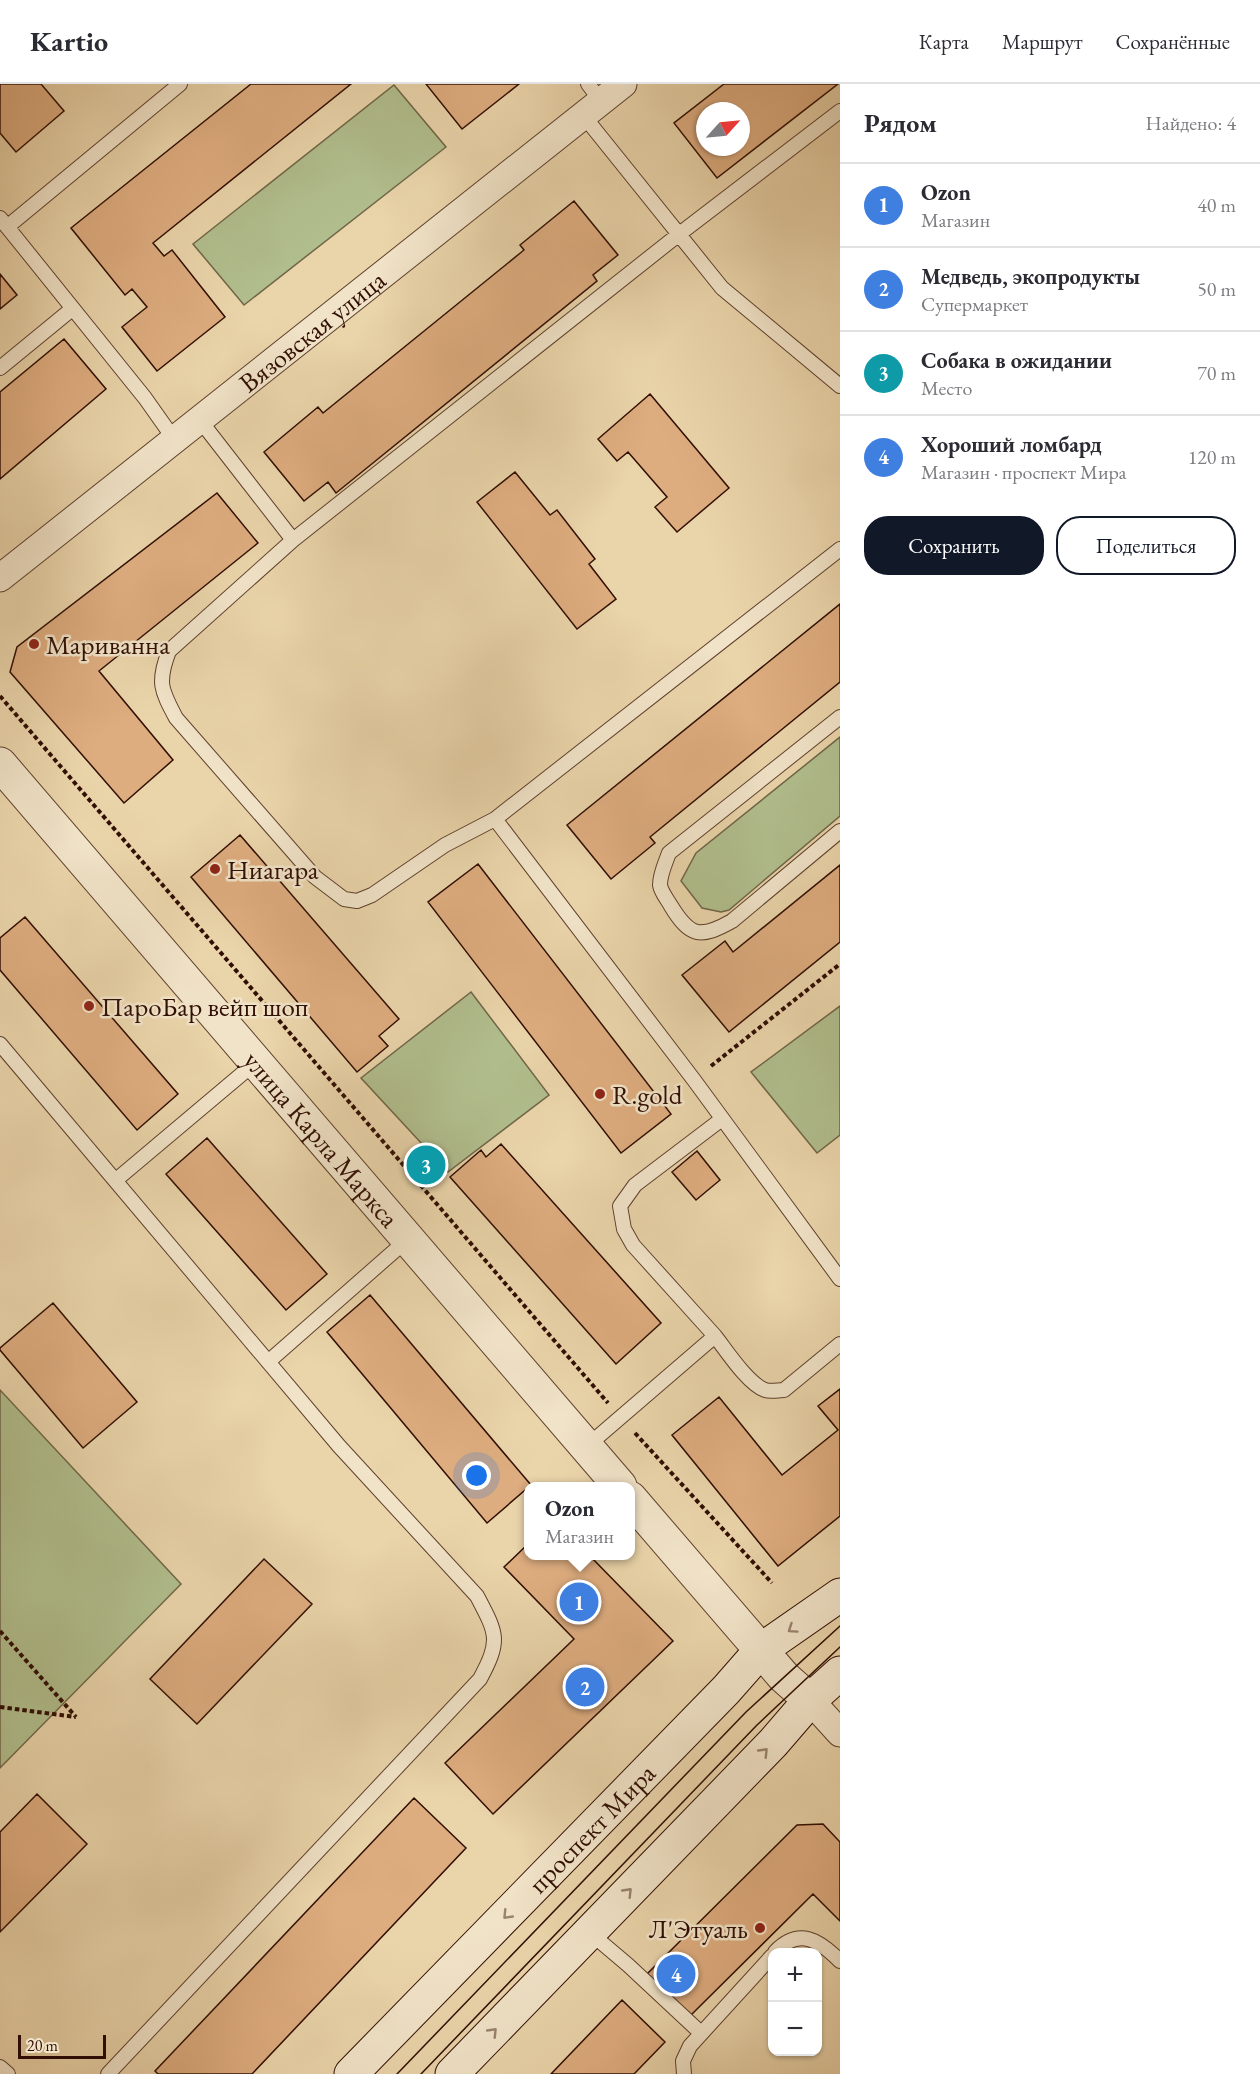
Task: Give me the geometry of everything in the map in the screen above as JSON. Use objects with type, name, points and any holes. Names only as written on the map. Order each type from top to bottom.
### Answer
[{"type":"main road","name":"улица Карла Маркса","points":[[0,764],[617,1482]]},
{"type":"main road","points":[[635,1504],[795,1689],[810,1700]]},
{"type":"main road","name":"проспект Мира","points":[[351,2074],[718,1698],[761,1650],[840,1595]]},
{"type":"main road","points":[[452,2074],[773,1743],[810,1700],[840,1673]]},
{"type":"street","name":"Вязовская улица","points":[[0,578],[591,100],[623,84]]},
{"type":"street","points":[[810,1700],[840,1732]]},
{"type":"lane","points":[[174,439],[145,398],[4,222],[180,84]]},
{"type":"lane","points":[[591,100],[678,235],[707,272],[730,296],[840,386]]},
{"type":"lane","points":[[840,111],[678,235],[293,540],[168,651],[161,670],[163,694],[176,718],[315,877],[344,899],[357,902],[445,846],[495,819],[840,549]]},
{"type":"lane","points":[[0,368],[72,309]]},
{"type":"lane","points":[[199,419],[293,540]]},
{"type":"lane","points":[[840,717],[669,853],[661,874],[660,888],[679,919],[688,928],[700,933],[713,932],[732,921],[840,831]]},
{"type":"lane","points":[[495,819],[694,1080],[840,1279]]},
{"type":"lane","points":[[0,1044],[339,1446],[477,1596],[490,1621],[495,1643],[490,1661],[480,1678],[108,2074]]},
{"type":"lane","points":[[116,1180],[256,1062]]},
{"type":"lane","points":[[722,1119],[635,1185],[620,1206],[624,1229],[633,1245],[753,1382],[765,1390],[784,1390],[840,1344]]},
{"type":"lane","points":[[268,1362],[408,1239]]},
{"type":"lane","points":[[586,1447],[715,1336]]},
{"type":"lane","points":[[589,1932],[628,1965],[700,2034]]},
{"type":"lane","points":[[782,1948],[793,1939],[803,1938],[816,1941],[830,1950],[840,1961]]},
{"type":"lane","points":[[684,2074],[683,2061],[690,2046],[768,1960]]},
{"type":"lane","points":[[0,2067],[8,2074]]},
{"type":"path","points":[[0,696],[621,1418],[772,1583]]},
{"type":"path","points":[[694,1080],[840,964]]},
{"type":"path","points":[[0,1631],[76,1717],[0,1707]]},
{"type":"green space","points":[[394,85],[446,147],[244,305],[193,244]]},
{"type":"green space","points":[[840,737],[840,816],[729,910],[721,912],[702,908],[681,881],[696,853]]},
{"type":"green space","points":[[471,992],[549,1095],[448,1172],[361,1078]]},
{"type":"green space","points":[[840,1006],[840,1135],[817,1153],[751,1072]]},
{"type":"green space","points":[[0,1390],[181,1584],[0,1768]]},
{"type":"building","points":[[0,84],[41,84],[64,111],[16,152],[0,133]]},
{"type":"building","points":[[251,84],[351,84],[153,243],[164,256],[172,250],[225,317],[157,371],[122,327],[147,307],[132,289],[125,295],[71,228]]},
{"type":"building","points":[[426,84],[519,84],[462,129]]},
{"type":"building","points":[[724,84],[838,84],[750,152],[750,102],[701,102]]},
{"type":"building","points":[[696,106],[696,151],[674,123]]},
{"type":"building","points":[[700,156],[745,156],[717,178]]},
{"type":"building","points":[[574,201],[618,255],[593,275],[597,281],[336,493],[328,482],[304,501],[264,452],[318,407],[323,413],[524,250],[520,245]]},
{"type":"building","points":[[0,274],[17,295],[0,309]]},
{"type":"building","points":[[64,339],[106,389],[0,479],[0,392]]},
{"type":"building","points":[[650,394],[729,488],[677,532],[655,507],[667,497],[628,452],[617,461],[598,439]]},
{"type":"building","points":[[515,472],[550,515],[557,510],[595,559],[589,564],[616,599],[577,629],[477,502]]},
{"type":"building","points":[[217,493],[258,543],[99,671],[173,760],[124,803],[10,672],[17,647]]},
{"type":"building","points":[[840,604],[840,682],[650,837],[655,843],[611,879],[567,825]]},
{"type":"building","points":[[240,835],[399,1019],[379,1036],[388,1046],[357,1072],[191,877]]},
{"type":"building","points":[[478,864],[671,1114],[621,1153],[428,902]]},
{"type":"building","points":[[840,865],[840,942],[729,1032],[682,975],[725,941],[733,952]]},
{"type":"building","points":[[25,917],[178,1094],[137,1130],[0,970],[0,938]]},
{"type":"building","points":[[207,1138],[327,1274],[286,1310],[166,1174]]},
{"type":"building","points":[[501,1144],[661,1323],[616,1364],[450,1177],[481,1150],[486,1157]]},
{"type":"building","points":[[697,1151],[720,1180],[696,1200],[672,1172]]},
{"type":"building","points":[[370,1295],[528,1482],[524,1482],[524,1491],[487,1523],[327,1332]]},
{"type":"building","points":[[53,1303],[137,1402],[83,1448],[0,1350]]},
{"type":"building","points":[[840,1389],[840,1516],[778,1566],[672,1435],[719,1397],[782,1475],[838,1430],[818,1406]]},
{"type":"building","points":[[524,1548],[524,1560],[594,1560],[673,1641],[493,1814],[445,1763],[574,1639],[504,1567]]},
{"type":"building","points":[[264,1559],[312,1604],[197,1724],[150,1679]]},
{"type":"building","points":[[37,1794],[87,1844],[0,1932],[0,1832]]},
{"type":"building","points":[[414,1798],[466,1848],[252,2074],[158,2074],[155,2071]]},
{"type":"building","points":[[823,1824],[840,1842],[840,1921],[813,1894],[689,2017],[647,1974],[797,1825]]},
{"type":"building","points":[[622,2000],[665,2042],[634,2074],[551,2074]]},
{"type":"tram line","points":[[397,2074],[746,1712],[840,1626]]},
{"type":"tram line","points":[[421,2074],[757,1725],[840,1647]]},
{"type":"place","name":"Мариванна","points":[[34,644]]},
{"type":"place","name":"Ниагара","points":[[215,869]]},
{"type":"place","name":"ПароБар вейп шоп","points":[[89,1006]]},
{"type":"place","name":"R.gold","points":[[600,1094]]},
{"type":"place","name":"Собака в ожидании","points":[[426,1165]]},
{"type":"place","name":"Ozon","points":[[579,1602]]},
{"type":"place","name":"Медведь, экопродукты","points":[[585,1687]]},
{"type":"place","name":"Л'Этуаль","points":[[760,1928]]},
{"type":"place","name":"Хороший ломбард","points":[[676,1974]]}]
